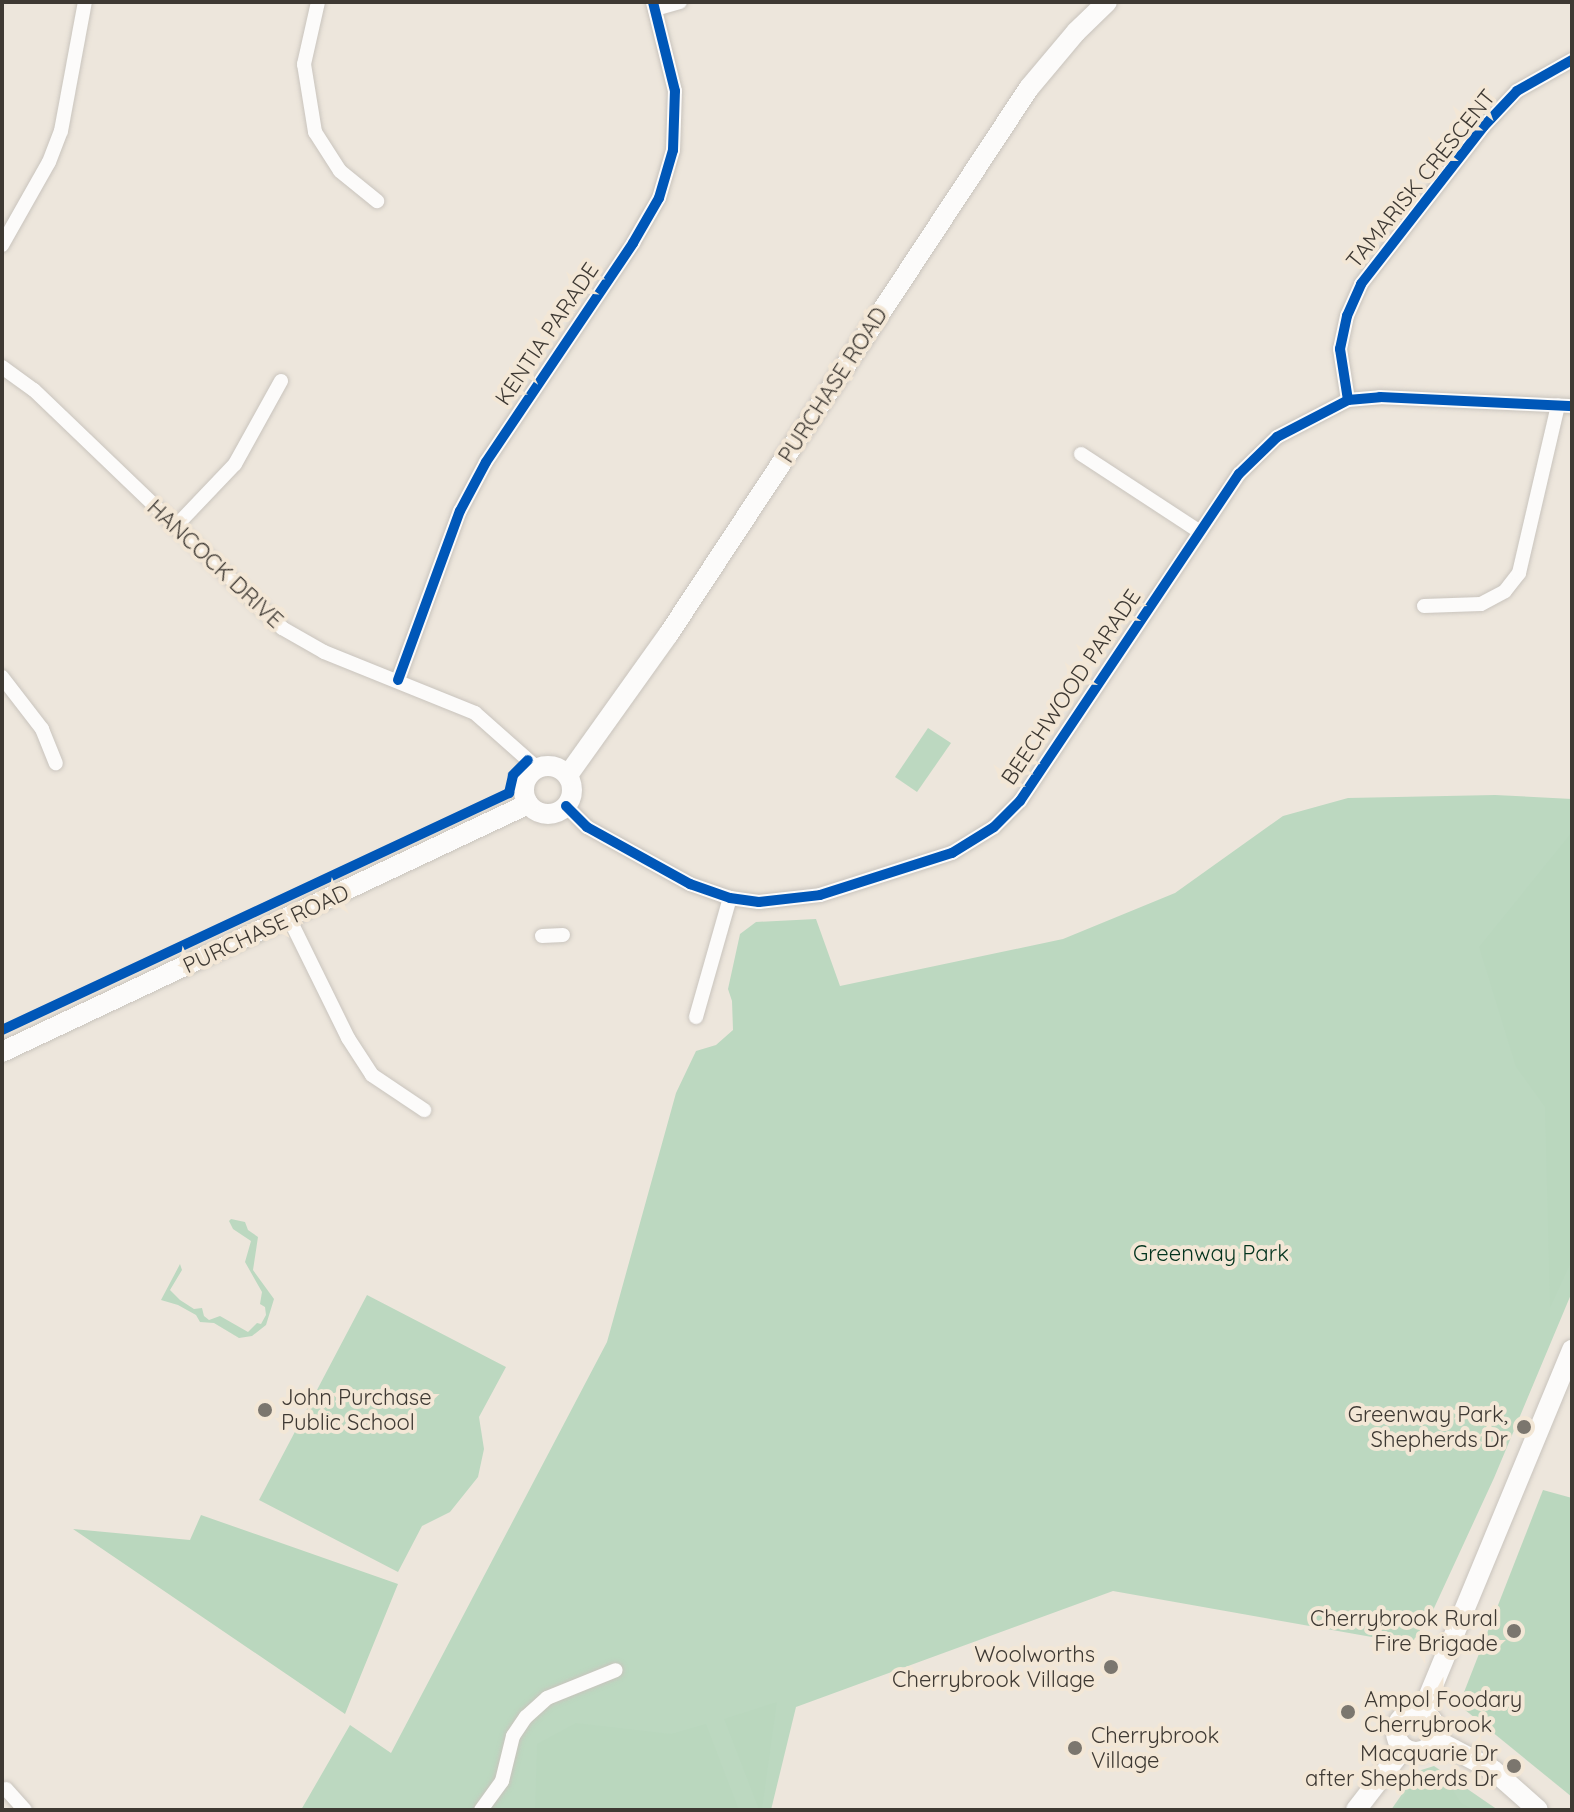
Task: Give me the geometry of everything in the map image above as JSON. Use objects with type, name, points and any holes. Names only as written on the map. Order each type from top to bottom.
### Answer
[{"type":"main road","name":"PURCHASE ROAD","points":[[568,775],[668,635],[1029,88],[1076,32],[1107,2]]},
{"type":"main road","points":[[551,765],[568,775],[573,792],[566,806],[546,814],[528,804],[524,788],[537,768],[551,765]]},
{"type":"main road","name":"PURCHASE ROAD","points":[[2,1052],[528,804]]},
{"type":"main road","points":[[1422,1712],[1572,1350]]},
{"type":"main road","points":[[1403,1749],[1424,1752],[1436,1740],[1436,1725],[1422,1712]]},
{"type":"main road","points":[[1403,1749],[1396,1737],[1398,1723],[1408,1714],[1422,1712]]},
{"type":"main road","points":[[1436,1740],[1493,1770],[1538,1810]]},
{"type":"main road","points":[[1356,1810],[1403,1749]]},
{"type":"street","points":[[2,245],[49,162],[61,131],[85,2]]},
{"type":"street","points":[[318,2],[304,64],[315,132],[340,171],[377,201]]},
{"type":"street","points":[[654,6],[680,2]]},
{"type":"street","name":"KENTIA PARADE","points":[[398,680],[460,511],[486,462],[633,243],[659,198],[673,150],[675,91],[654,6]]},
{"type":"street","name":"TAMARISK CRESCENT","points":[[1348,400],[1340,349],[1347,316],[1361,284],[1484,126],[1517,91],[1572,60]]},
{"type":"street","name":"HANCOCK DRIVE","points":[[2,367],[34,390],[282,628],[324,652],[475,713],[537,768]]},
{"type":"street","points":[[175,527],[235,464],[281,381]]},
{"type":"street","name":"BEECHWOOD PARADE","points":[[566,806],[587,827],[690,884],[730,898],[787,901],[820,895],[952,853],[994,827],[1020,801],[1239,474],[1277,437],[1348,400],[1380,397],[1565,406]]},
{"type":"street","points":[[1424,606],[1481,604],[1505,591],[1519,573],[1565,406]]},
{"type":"street","points":[[1081,454],[1200,532]]},
{"type":"street","points":[[2,677],[42,729],[56,763]]},
{"type":"street","points":[[696,1017],[730,898]]},
{"type":"street","points":[[289,918],[348,1038],[372,1075],[424,1110]]},
{"type":"street","points":[[542,936],[563,935]]},
{"type":"street","points":[[481,1810],[502,1781],[513,1736],[526,1717],[547,1698],[616,1670]]},
{"type":"street","points":[[6,1789],[25,1810]]},
{"type":"green space","points":[[928,728],[951,743],[917,792],[895,777]]},
{"type":"green space","name":"Greenway Park","points":[[1495,795],[1572,799],[1572,1292],[1494,1478],[1417,1645],[1113,1591],[796,1707],[771,1810],[301,1810],[350,1725],[391,1753],[607,1342],[676,1093],[696,1051],[716,1045],[733,1030],[732,1001],[728,989],[740,934],[756,922],[816,919],[840,986],[1063,939],[1175,893],[1283,816],[1348,798]]},
{"type":"green space","points":[[1572,832],[1572,1260],[1550,1308],[1545,1107],[1516,1067],[1479,947]]},
{"type":"green space","points":[[231,1219],[245,1222],[248,1230],[258,1237],[253,1270],[274,1299],[266,1325],[252,1336],[239,1338],[214,1323],[200,1322],[196,1315],[178,1305],[161,1300],[180,1264],[182,1270],[170,1290],[180,1300],[194,1309],[202,1308],[209,1320],[220,1316],[248,1332],[257,1323],[261,1324],[266,1315],[265,1307],[260,1304],[262,1292],[245,1262],[251,1241],[233,1229]]},
{"type":"green space","points":[[367,1295],[506,1367],[479,1417],[484,1449],[478,1477],[450,1512],[422,1526],[398,1572],[259,1500]]},
{"type":"green space","points":[[1543,1490],[1572,1498],[1572,1797],[1459,1705]]},
{"type":"green space","points":[[201,1515],[398,1584],[345,1714],[73,1529],[190,1540]]},
{"type":"green space","points":[[777,1702],[762,1810],[759,1810],[724,1719]]},
{"type":"green space","points":[[576,1723],[671,1734],[706,1724],[739,1810],[535,1810],[537,1744]]},
{"type":"green space","points":[[1434,1766],[1498,1810],[1391,1810],[1418,1771]]},
{"type":"green space","points":[[1444,1776],[1461,1803],[1474,1810],[1394,1810],[1414,1783]]},
{"type":"cycle path","points":[[398,680],[460,511],[486,462],[633,243],[659,198],[673,150],[675,91],[653,2]]},
{"type":"cycle path","points":[[1348,400],[1340,349],[1347,316],[1361,284],[1484,126],[1517,91],[1572,60]]},
{"type":"cycle path","points":[[566,806],[587,827],[690,884],[730,898],[759,902],[820,895],[952,853],[994,827],[1020,801],[1239,474],[1277,437],[1348,400],[1380,397],[1572,406]]},
{"type":"cycle path","points":[[2,1030],[509,793],[513,775],[528,760]]},
{"type":"place","name":"John Purchase Public School","points":[[265,1410]]},
{"type":"place","name":"Greenway Park, Shepherds Dr","points":[[1524,1427]]},
{"type":"place","name":"Cherrybrook Rural Fire Brigade","points":[[1514,1631]]},
{"type":"place","name":"Woolworths Cherrybrook Village","points":[[1111,1667]]},
{"type":"place","name":"Ampol Foodary Cherrybrook","points":[[1348,1712]]},
{"type":"place","name":"Cherrybrook Village","points":[[1075,1748]]},
{"type":"place","name":"Macquarie Dr after Shepherds Dr","points":[[1514,1766]]}]
